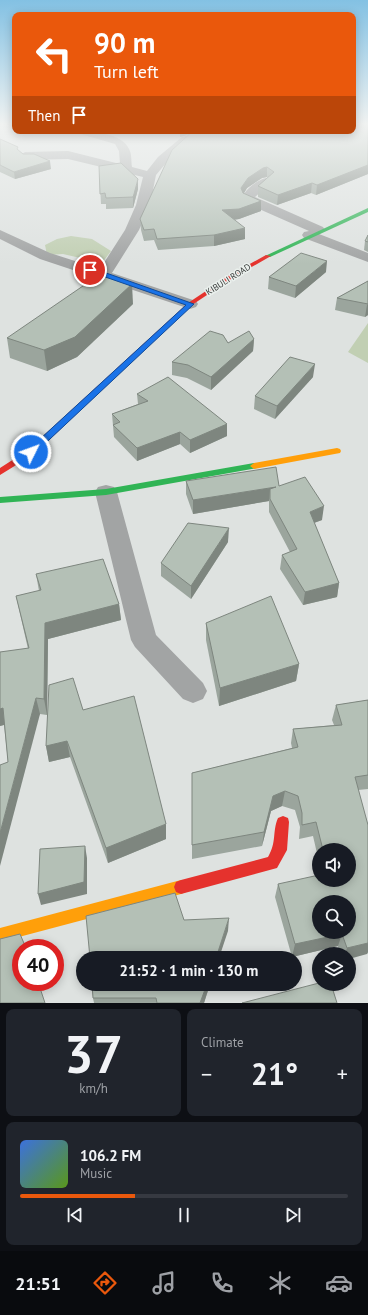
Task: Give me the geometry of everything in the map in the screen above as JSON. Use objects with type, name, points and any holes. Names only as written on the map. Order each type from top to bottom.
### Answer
[{"type":"street","points":[[130,170],[150,175]]},
{"type":"street","points":[[104,274],[132,230],[143,205],[150,175],[154,170]]},
{"type":"street","points":[[266,182],[249,195],[248,199],[368,258]]},
{"type":"street","name":"KIBULI ROAD","points":[[0,472],[31,452],[190,304],[217,284],[313,232],[367,210]]},
{"type":"street","points":[[0,234],[45,256],[104,274],[190,304]]},
{"type":"street","points":[[0,500],[106,492],[338,451]]},
{"type":"street","points":[[106,492],[144,640],[193,691]]},
{"type":"street","points":[[0,935],[272,863],[280,850],[283,822]]},
{"type":"green space","points":[[71,236],[92,239],[111,251],[102,263],[63,254],[47,255],[45,245],[57,239]]},
{"type":"green space","points":[[368,323],[368,363],[348,352]]},
{"type":"building","points":[[10,170],[21,170],[14,172]]},
{"type":"building","points":[[99,170],[128,170],[138,179],[133,197],[106,198],[105,193],[100,194]]},
{"type":"building","points":[[163,170],[260,170],[248,178],[241,188],[243,193],[261,201],[239,209],[222,210],[245,228],[214,235],[157,239],[154,229],[144,230],[140,219]]},
{"type":"building","points":[[271,170],[356,170],[317,185],[312,183],[278,195],[258,186],[274,172]]},
{"type":"building","points":[[368,235],[368,242],[365,241]]},
{"type":"building","points":[[301,253],[327,261],[296,286],[269,277]]},
{"type":"building","points":[[99,275],[132,284],[75,337],[44,350],[7,338]]},
{"type":"building","points":[[368,281],[368,304],[337,298]]},
{"type":"building","points":[[210,331],[223,335],[228,343],[249,331],[254,339],[211,377],[188,365],[172,362]]},
{"type":"building","points":[[290,357],[315,364],[277,406],[255,396]]},
{"type":"building","points":[[168,377],[227,424],[190,440],[180,432],[137,448],[113,425],[120,422],[112,414],[148,401],[137,394]]},
{"type":"building","points":[[276,467],[279,486],[305,477],[324,506],[310,512],[339,583],[305,592],[282,555],[297,549],[270,499],[270,489],[276,487],[193,500],[186,481]]},
{"type":"building","points":[[188,523],[229,528],[191,586],[161,563]]},
{"type":"building","points":[[103,559],[119,604],[45,623],[44,699],[36,698],[0,833],[0,765],[8,762],[3,708],[0,709],[0,652],[29,648],[16,596],[41,590],[36,574]]},
{"type":"building","points":[[271,596],[299,664],[220,688],[206,623]]},
{"type":"building","points":[[73,678],[83,710],[134,696],[166,824],[106,848],[67,741],[46,746],[49,685]]},
{"type":"building","points":[[368,700],[368,775],[355,777],[368,825],[368,943],[347,947],[344,939],[356,939],[356,895],[312,895],[312,939],[318,939],[295,944],[278,884],[312,877],[312,887],[356,887],[356,843],[321,843],[316,822],[302,825],[302,813],[298,796],[285,791],[273,796],[264,832],[192,845],[192,773],[298,747],[293,729],[342,725],[336,705]]},
{"type":"building","points":[[85,846],[84,882],[38,894],[40,849]]},
{"type":"building","points":[[175,893],[184,920],[229,918],[218,951],[89,951],[86,916]]},
{"type":"building","points":[[20,934],[22,939],[12,939],[12,991],[41,991],[45,1003],[0,1003],[0,939]]},
{"type":"building","points":[[312,985],[312,991],[333,991],[337,1003],[242,1003],[288,991],[302,991],[302,987]]},
{"type":"building","points":[[92,991],[204,991],[200,1003],[157,1003],[156,998],[93,998]]},
{"type":"traffic: fast","points":[[268,256],[368,210]]},
{"type":"traffic: fast","points":[[0,500],[106,492],[254,466]]},
{"type":"traffic: slow","points":[[254,466],[337,451]]},
{"type":"traffic: slow","points":[[0,935],[181,887]]},
{"type":"traffic: jam","points":[[0,472],[31,452],[190,304],[232,276],[268,256]]},
{"type":"traffic: jam","points":[[181,887],[272,863],[280,850],[283,822]]},
{"type":"route","points":[[31,452],[190,304],[90,270]]}]
